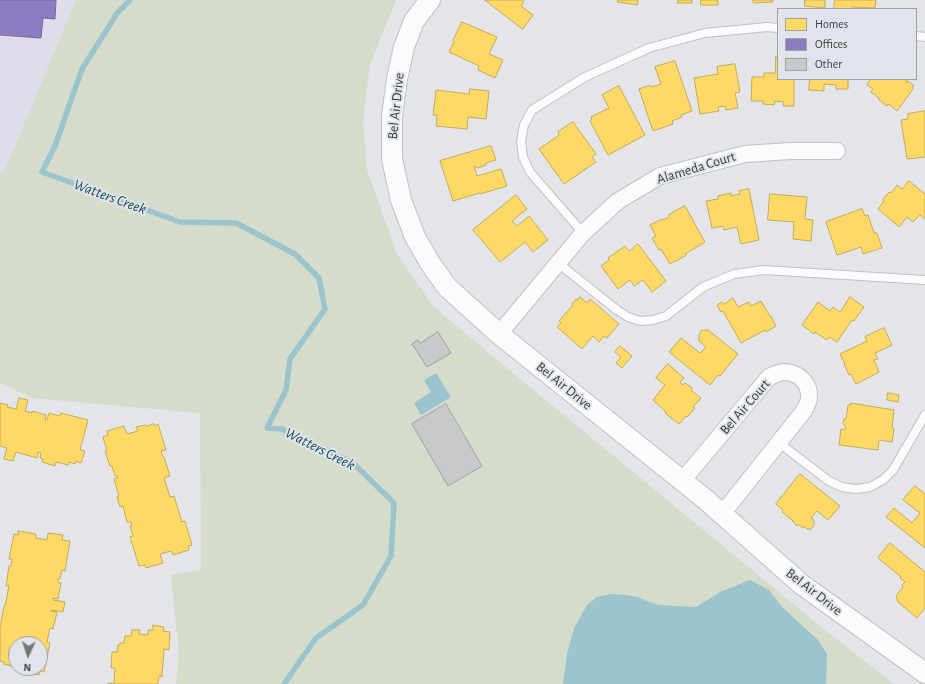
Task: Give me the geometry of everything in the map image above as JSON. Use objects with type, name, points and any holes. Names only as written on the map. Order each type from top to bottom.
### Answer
[{"type":"street","name":"Bel Air Drive","points":[[430,0],[414,22],[404,47],[397,79],[392,116],[392,159],[401,200],[415,237],[430,263],[447,287],[500,334],[722,514],[801,584],[925,673]]},
{"type":"street","name":"Alameda Court","points":[[500,334],[583,233],[618,201],[660,176],[745,154],[790,151],[837,152]]},
{"type":"street","name":"Bel Air Court","points":[[682,481],[769,377],[776,373],[784,372],[799,376],[805,382],[808,389],[808,405],[722,514]]},
{"type":"lane","points":[[583,233],[530,172],[523,157],[521,141],[523,130],[532,110],[585,77],[649,48],[705,33],[767,27],[777,28]]},
{"type":"lane","points":[[558,264],[617,310],[628,317],[640,320],[654,320],[666,316],[703,287],[734,274],[764,270],[925,280]]},
{"type":"lane","points":[[779,443],[829,481],[842,487],[856,489],[870,487],[883,480],[893,470],[925,415]]},
{"type":"shaded area","points":[[0,0],[76,0],[4,172],[0,172]]},
{"type":"green space","points":[[76,0],[396,0],[370,64],[363,122],[367,170],[397,254],[433,306],[825,630],[894,684],[176,684],[179,655],[171,575],[201,570],[200,413],[32,398],[0,383],[0,172],[4,172]]},
{"type":"water","points":[[436,373],[451,397],[421,415],[414,403],[431,392],[424,380]]},
{"type":"water","points":[[750,580],[769,590],[782,607],[818,640],[827,654],[826,684],[563,684],[567,654],[574,628],[587,605],[597,597],[611,594],[626,595],[637,597],[658,605],[696,607],[720,592]]},
{"type":"building: Homes","points":[[485,0],[523,0],[524,1],[521,6],[533,15],[523,29]]},
{"type":"building: Homes","points":[[618,0],[638,0],[637,5],[618,2]]},
{"type":"building: Homes","points":[[678,0],[692,0],[692,3],[678,3]]},
{"type":"building: Homes","points":[[701,0],[718,0],[718,5],[701,5]]},
{"type":"building: Homes","points":[[753,0],[773,0],[773,2],[754,3]]},
{"type":"building: Homes","points":[[805,0],[825,0],[825,8],[805,6]]},
{"type":"building: Homes","points":[[835,0],[876,0],[875,8],[834,8]]},
{"type":"building: Homes","points":[[462,22],[497,37],[489,54],[503,60],[495,78],[478,70],[479,66],[449,52]]},
{"type":"building: Homes","points":[[776,56],[777,80],[794,80],[794,106],[783,106],[784,102],[775,101],[774,105],[763,104],[763,101],[751,101],[752,77],[764,77],[764,73],[775,73]]},
{"type":"building: Homes","points":[[675,61],[692,111],[681,115],[682,117],[672,121],[673,124],[653,131],[639,89],[650,85],[651,87],[661,84],[655,67]]},
{"type":"building: Homes","points":[[735,64],[740,92],[735,93],[738,108],[726,110],[725,106],[718,107],[719,111],[700,114],[694,78],[718,74],[717,67]]},
{"type":"building: Homes","points":[[810,80],[848,80],[848,89],[836,89],[836,85],[824,84],[824,91],[809,90]]},
{"type":"building: Homes","points":[[870,80],[907,80],[906,82],[908,81],[913,85],[913,89],[897,111],[889,104],[887,106],[878,99],[879,98],[871,92],[873,89],[867,85]]},
{"type":"building: Homes","points":[[619,86],[645,135],[608,155],[590,121],[592,119],[591,117],[609,108],[602,95]]},
{"type":"building: Homes","points":[[470,89],[489,91],[486,119],[468,117],[467,129],[436,126],[437,115],[433,115],[436,90],[469,94]]},
{"type":"building: Homes","points":[[925,111],[925,157],[907,159],[901,120],[908,119],[908,114]]},
{"type":"building: Homes","points":[[573,122],[596,154],[592,157],[596,162],[564,184],[539,149],[559,135],[558,132]]},
{"type":"building: Homes","points":[[491,146],[496,160],[486,163],[486,165],[478,168],[474,166],[477,176],[501,169],[507,186],[453,201],[440,161]]},
{"type":"building: Homes","points":[[909,181],[925,194],[925,219],[920,215],[913,222],[907,217],[899,227],[878,209],[884,201],[883,199],[889,192],[891,193],[897,185],[902,189]]},
{"type":"building: Homes","points":[[749,189],[759,240],[741,244],[737,227],[724,230],[723,226],[712,228],[706,201],[718,199],[718,196],[731,193],[731,196],[740,194],[739,191]]},
{"type":"building: Homes","points":[[770,194],[807,197],[805,219],[813,220],[811,241],[793,239],[794,222],[768,220]]},
{"type":"building: Homes","points":[[516,195],[527,209],[512,221],[517,226],[529,216],[548,240],[533,252],[525,242],[500,262],[473,230]]},
{"type":"building: Homes","points":[[685,206],[705,242],[685,254],[685,256],[670,264],[652,238],[656,236],[650,225],[669,217],[669,215]]},
{"type":"building: Homes","points":[[862,209],[865,216],[868,215],[874,233],[877,233],[882,248],[863,254],[861,247],[837,255],[826,222]]},
{"type":"building: Homes","points":[[638,244],[666,281],[652,292],[643,280],[634,286],[630,280],[618,289],[601,266],[609,260],[608,258],[625,246],[629,251]]},
{"type":"building: Homes","points":[[580,297],[587,303],[590,299],[619,324],[607,338],[604,336],[599,342],[593,336],[582,349],[557,327],[561,323],[559,321],[573,305],[572,304]]},
{"type":"building: Homes","points":[[850,297],[864,307],[854,321],[852,320],[837,342],[829,337],[827,340],[815,332],[814,334],[802,325],[818,302],[830,311],[833,307],[840,312]]},
{"type":"building: Homes","points":[[733,298],[738,307],[749,302],[751,306],[761,301],[776,326],[766,332],[765,330],[741,343],[723,311],[721,312],[717,305],[722,302],[724,304]]},
{"type":"building: Homes","points":[[884,328],[892,345],[875,353],[878,359],[874,360],[879,372],[856,384],[851,374],[849,375],[840,354],[867,341],[865,337]]},
{"type":"building: Homes","points":[[702,330],[708,330],[738,354],[720,376],[718,375],[710,385],[669,352],[681,338],[700,353],[706,347],[699,341],[699,335]]},
{"type":"building: Homes","points":[[620,346],[632,356],[622,368],[616,363],[621,357],[615,352]]},
{"type":"building: Homes","points":[[668,364],[684,378],[680,382],[683,385],[685,383],[692,388],[691,390],[701,398],[693,407],[695,408],[679,424],[665,413],[666,412],[653,400],[665,385],[656,378]]},
{"type":"building: Homes","points":[[888,393],[899,395],[898,402],[887,400]]},
{"type":"building: Homes","points":[[19,398],[28,400],[25,411],[32,413],[32,411],[46,415],[45,420],[47,420],[49,413],[60,416],[61,413],[88,420],[80,450],[85,451],[81,463],[76,461],[75,464],[69,462],[68,465],[56,462],[55,466],[42,462],[43,459],[40,458],[41,453],[38,452],[37,458],[16,452],[13,461],[4,459],[7,448],[0,446],[0,403],[8,405],[7,407],[16,409]]},
{"type":"building: Homes","points":[[851,403],[894,410],[892,442],[879,440],[878,450],[839,445],[841,429],[845,430],[846,427],[843,424],[844,419],[846,419],[848,405]]},
{"type":"building: Homes","points":[[154,424],[155,426],[158,424],[166,450],[161,451],[170,476],[164,478],[170,497],[174,496],[182,522],[185,521],[192,545],[188,546],[189,550],[173,555],[171,551],[160,554],[163,563],[146,568],[145,565],[139,566],[130,537],[133,536],[130,526],[132,526],[131,522],[127,522],[123,506],[120,507],[117,497],[119,496],[114,479],[118,478],[115,476],[112,466],[110,466],[105,451],[107,451],[103,437],[108,435],[107,431],[124,426],[127,434],[138,431],[136,427]]},
{"type":"building: Homes","points":[[800,474],[840,506],[828,520],[817,511],[811,518],[814,520],[814,525],[811,529],[796,525],[776,504]]},
{"type":"building: Homes","points":[[915,486],[925,494],[925,548],[886,517],[894,508],[912,523],[920,513],[903,500]]},
{"type":"building: Homes","points":[[18,531],[36,534],[36,538],[47,540],[48,533],[63,535],[62,540],[70,541],[65,571],[62,570],[60,579],[58,579],[58,582],[61,583],[58,599],[53,598],[53,600],[65,602],[63,612],[51,610],[57,612],[53,629],[50,628],[48,637],[48,636],[8,636],[8,665],[0,661],[0,627],[9,586],[6,586],[9,566],[11,566],[12,559],[9,559],[14,534],[18,535]]},
{"type":"building: Homes","points":[[890,543],[925,572],[925,608],[917,618],[898,602],[896,596],[905,582],[878,558]]},
{"type":"building: Homes","points":[[153,625],[164,627],[163,631],[170,632],[169,650],[164,649],[162,677],[159,676],[158,684],[114,684],[115,668],[111,668],[112,652],[117,652],[118,645],[120,643],[124,643],[125,636],[131,636],[132,630],[140,630],[139,634],[148,635],[148,630],[153,630]]},
{"type":"building: Homes","points":[[48,642],[50,643],[48,653]]},
{"type":"building: Offices","points":[[0,0],[56,0],[55,19],[43,18],[41,38],[0,35]]},
{"type":"building: Other","points":[[438,332],[451,353],[427,367],[412,344],[418,340],[420,343]]},
{"type":"building: Other","points":[[446,404],[482,466],[448,486],[412,424]]},
{"type":"waterway","name":"Watters Creek","points":[[130,0],[118,12],[82,69],[55,146],[42,172],[180,222],[236,223],[295,254],[319,278],[325,309],[290,359],[286,390],[267,428],[282,429],[353,463],[394,503],[391,556],[363,605],[316,638],[284,684]]}]
